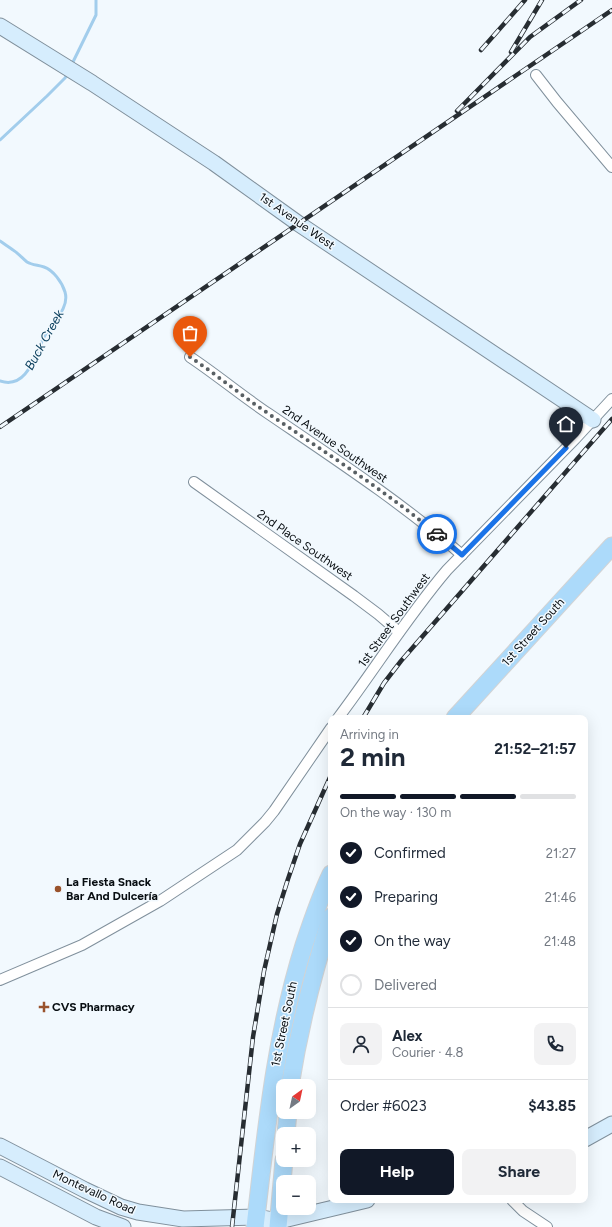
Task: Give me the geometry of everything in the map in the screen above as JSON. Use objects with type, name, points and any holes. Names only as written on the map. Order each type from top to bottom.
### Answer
[{"type":"main road","name":"1st Street South","points":[[458,715],[612,546]]},
{"type":"main road","name":"1st Street South","points":[[256,1222],[267,1124],[281,1031],[300,958],[317,905],[328,881]]},
{"type":"main road","name":"1st Street South","points":[[291,1079],[301,1026],[314,971],[328,927]]},
{"type":"main road","points":[[276,1225],[283,1167]]},
{"type":"street","name":"1st Avenue West","points":[[0,26],[92,83],[214,163],[299,224],[592,420]]},
{"type":"street","points":[[536,75],[612,167]]},
{"type":"street","name":"2nd Avenue Southwest","points":[[190,357],[262,409],[391,498],[462,555]]},
{"type":"street","name":"1st Street Southwest","points":[[340,715],[362,688],[399,632],[427,594],[462,555],[509,508],[612,399]]},
{"type":"street","name":"2nd Place Southwest","points":[[194,482],[360,601],[399,632]]},
{"type":"street","points":[[0,980],[82,945],[115,927],[160,901],[237,850],[274,811],[328,732]]},
{"type":"street","points":[[588,1137],[612,1124]]},
{"type":"street","name":"Montevallo Road","points":[[0,1146],[85,1190],[121,1207],[138,1212],[183,1219],[256,1222],[276,1225]]},
{"type":"street","name":"Montevallo Road","points":[[0,1167],[90,1214],[123,1227]]},
{"type":"street","points":[[276,1225],[356,1203]]},
{"type":"street","points":[[515,1203],[523,1211],[547,1227]]},
{"type":"waterway","name":"Buck Creek","points":[[71,66],[96,15],[96,0]]},
{"type":"waterway","name":"Buck Creek","points":[[0,140],[47,96],[68,73]]},
{"type":"waterway","name":"Buck Creek","points":[[0,241],[27,262],[44,267],[51,271],[62,284],[66,298],[65,304],[59,316],[44,337],[29,369],[17,380],[9,382],[0,381]]},
{"type":"railway","points":[[481,50],[525,0]]},
{"type":"railway","points":[[511,52],[542,0]]},
{"type":"railway","points":[[457,111],[530,37],[581,0]]},
{"type":"railway","points":[[0,427],[612,10]]},
{"type":"railway","points":[[365,715],[384,683],[401,661],[612,419]]},
{"type":"railway","points":[[232,1227],[253,1037],[264,971],[277,914],[288,879],[300,844],[328,782]]},
{"type":"way so far","points":[[190,357],[391,498],[437,534]]},
{"type":"place","name":"La Fiesta Snack Bar And Dulcería","points":[[58,889]]},
{"type":"place","name":"CVS Pharmacy","points":[[44,1007]]},
{"type":"route","points":[[437,534],[462,555],[566,448]]}]
